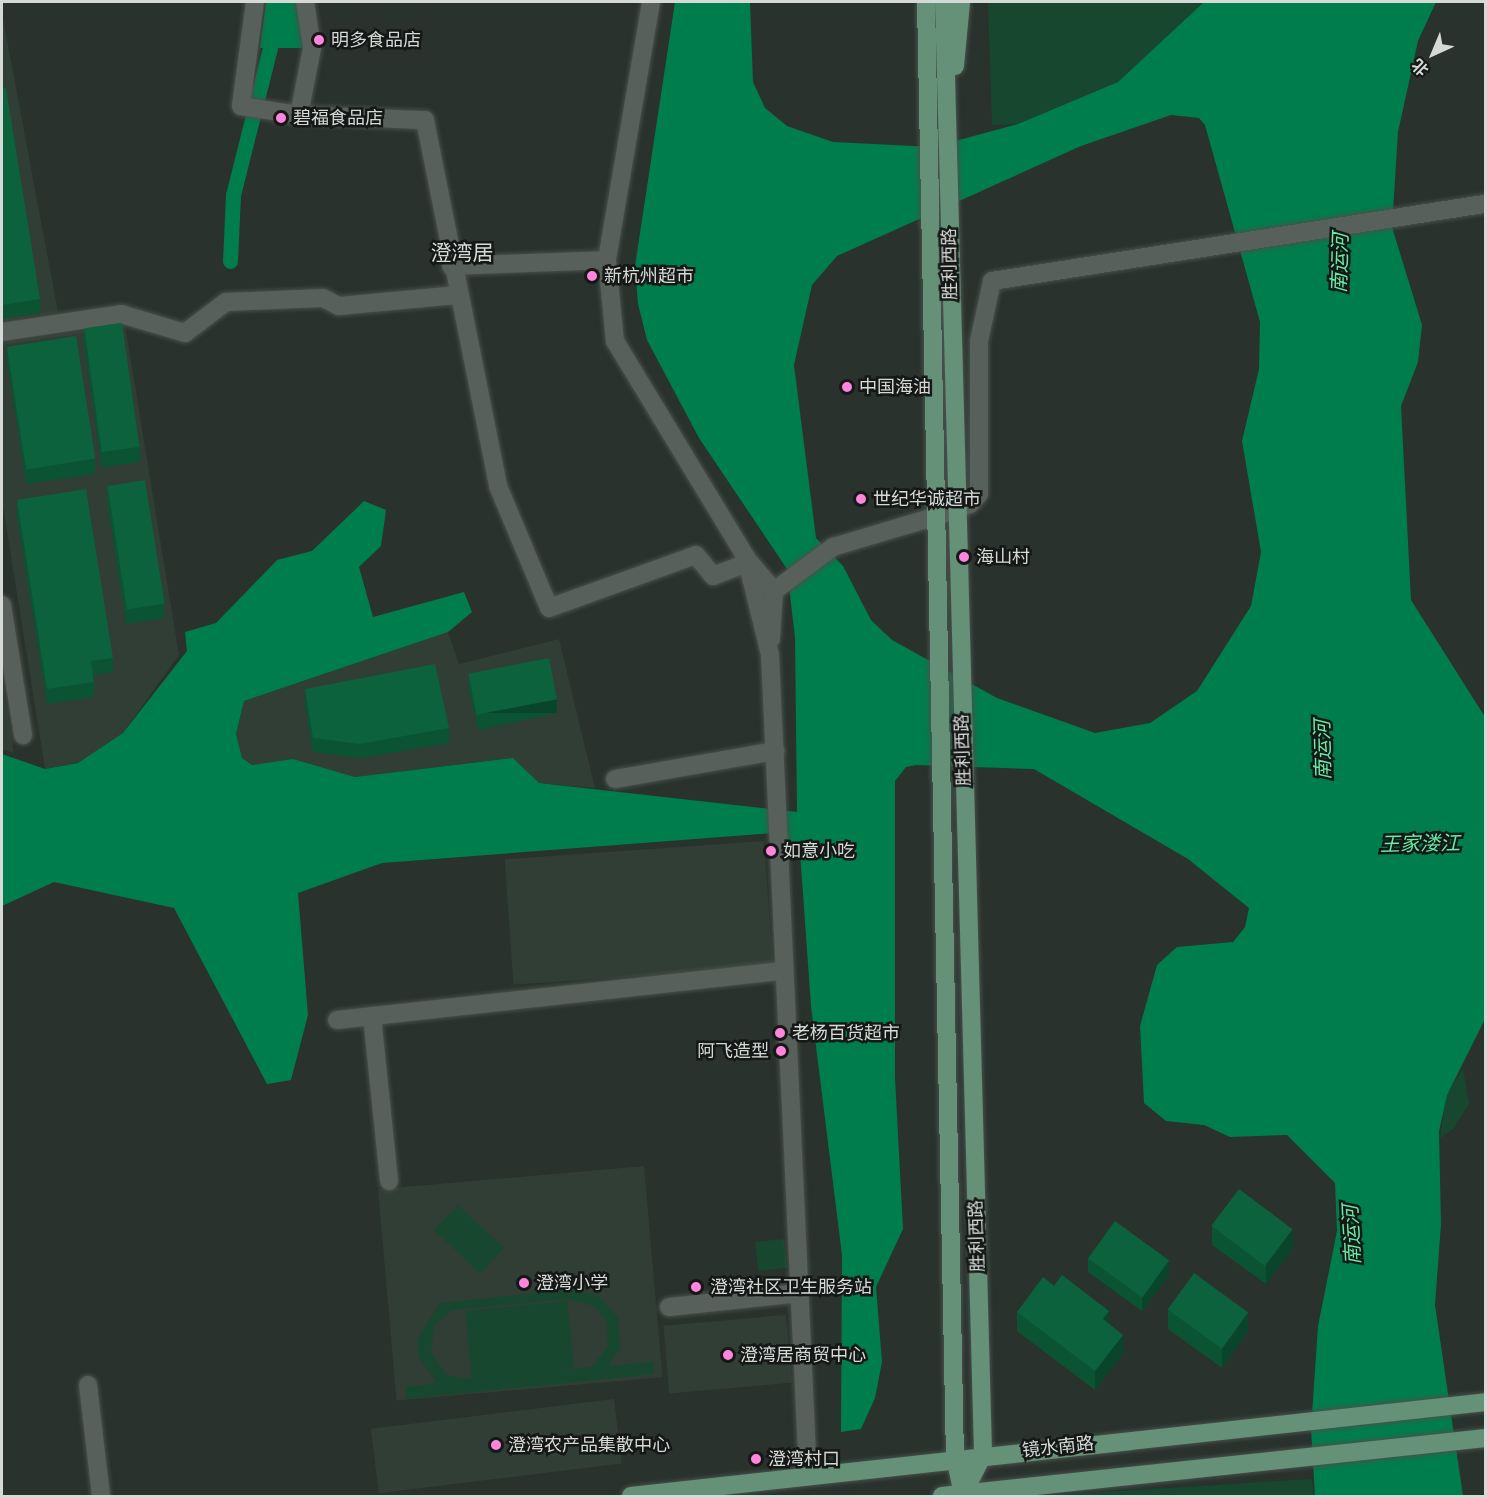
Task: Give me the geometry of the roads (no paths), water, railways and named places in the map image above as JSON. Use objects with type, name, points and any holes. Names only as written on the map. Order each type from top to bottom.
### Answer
[{"type":"main road","name":"胜利西路","points":[[926,2],[941,138]]},
{"type":"main road","name":"胜利西路","points":[[944,2],[937,516],[955,1457],[964,1495]]},
{"type":"main road","points":[[941,138],[961,2]]},
{"type":"main road","name":"胜利西路","points":[[940,213],[956,508],[983,1455],[964,1495]]},
{"type":"main road","name":"镜水南路","points":[[632,1497],[955,1457],[1485,1402]]},
{"type":"main road","name":"镜水南路","points":[[942,1497],[1485,1438]]},
{"type":"street","points":[[255,2],[252,108],[299,115],[425,120],[451,266],[498,486],[549,608],[696,555],[713,576],[746,560]]},
{"type":"street","points":[[299,115],[312,48],[306,2]]},
{"type":"street","points":[[651,2],[607,260],[615,341],[746,560],[770,655],[808,1475]]},
{"type":"street","points":[[770,655],[779,587],[833,547],[937,516],[980,494],[979,341],[992,281],[1214,243],[1417,217],[1485,204]]},
{"type":"street","points":[[451,266],[607,260]]},
{"type":"street","points":[[2,332],[121,314],[185,333],[226,302],[323,298],[339,306],[457,295]]},
{"type":"street","points":[[746,560],[779,587]]},
{"type":"street","points":[[2,605],[23,735]]},
{"type":"street","points":[[615,779],[776,751]]},
{"type":"street","points":[[337,1020],[784,971]]},
{"type":"street","points":[[372,1016],[389,1181]]},
{"type":"street","points":[[669,1307],[800,1293]]},
{"type":"street","points":[[88,1385],[101,1497]]},
{"type":"water","points":[[266,2],[300,2],[307,48],[260,48]]},
{"type":"water","points":[[675,2],[750,2],[753,82],[765,108],[787,126],[833,142],[933,147],[1018,124],[1118,82],[1204,2],[1436,2],[1418,41],[1398,132],[1392,227],[1422,325],[1418,362],[1401,406],[1411,600],[1485,717],[1485,1019],[1447,1095],[1439,1131],[1441,1224],[1435,1305],[1463,1496],[1315,1496],[1311,1429],[1318,1326],[1337,1231],[1335,1183],[1287,1135],[1230,1137],[1204,1125],[1166,1121],[1144,1103],[1140,1026],[1157,965],[1177,947],[1233,942],[1245,927],[1249,908],[1188,859],[1034,769],[916,765],[906,767],[895,781],[895,1078],[903,1229],[876,1287],[882,1362],[875,1398],[861,1429],[841,1432],[842,1255],[811,1006],[800,852],[773,833],[382,863],[298,893],[308,1015],[291,1080],[267,1084],[174,908],[54,882],[2,906],[2,754],[45,769],[78,763],[123,733],[187,651],[185,632],[216,623],[277,560],[312,551],[364,501],[386,510],[381,546],[359,567],[373,617],[464,592],[472,612],[448,632],[244,701],[236,734],[242,758],[252,765],[293,759],[355,777],[513,758],[539,783],[797,812],[795,638],[787,569],[699,438],[647,340],[638,304],[635,266]],"holes":[[[1171,115],[1199,118],[1205,125],[1260,322],[1259,369],[1242,441],[1261,552],[1251,606],[1197,691],[1150,723],[1095,733],[997,698],[892,640],[871,620],[843,566],[816,538],[794,365],[812,285],[837,256],[1081,146]]]},
{"type":"waterway","points":[[230,261],[233,195],[280,8],[277,2]]},
{"type":"place","name":"明多食品店","points":[[319,40]]},
{"type":"place","name":"碧福食品店","points":[[281,118]]},
{"type":"place","name":"新杭州超市","points":[[592,276]]},
{"type":"place","name":"中国海油","points":[[847,387]]},
{"type":"place","name":"世纪华诚超市","points":[[861,499]]},
{"type":"place","name":"海山村","points":[[964,557]]},
{"type":"place","name":"如意小吃","points":[[771,851]]},
{"type":"place","name":"老杨百货超市","points":[[780,1033]]},
{"type":"place","name":"阿飞造型","points":[[781,1051]]},
{"type":"place","name":"澄湾小学","points":[[524,1283]]},
{"type":"place","name":"澄湾社区卫生服务站","points":[[696,1287]]},
{"type":"place","name":"澄湾居商贸中心","points":[[728,1355]]},
{"type":"place","name":"澄湾农产品集散中心","points":[[496,1445]]},
{"type":"place","name":"澄湾村口","points":[[756,1459]]},
{"type":"district","name":"澄湾居","points":[[462,253]]},
{"type":"water label","name":"南运河","points":[[1340,263]]},
{"type":"water label","name":"南运河","points":[[1323,750]]},
{"type":"water label","name":"王家溇江","points":[[1420,844]]},
{"type":"water label","name":"南运河","points":[[1352,1235]]}]
